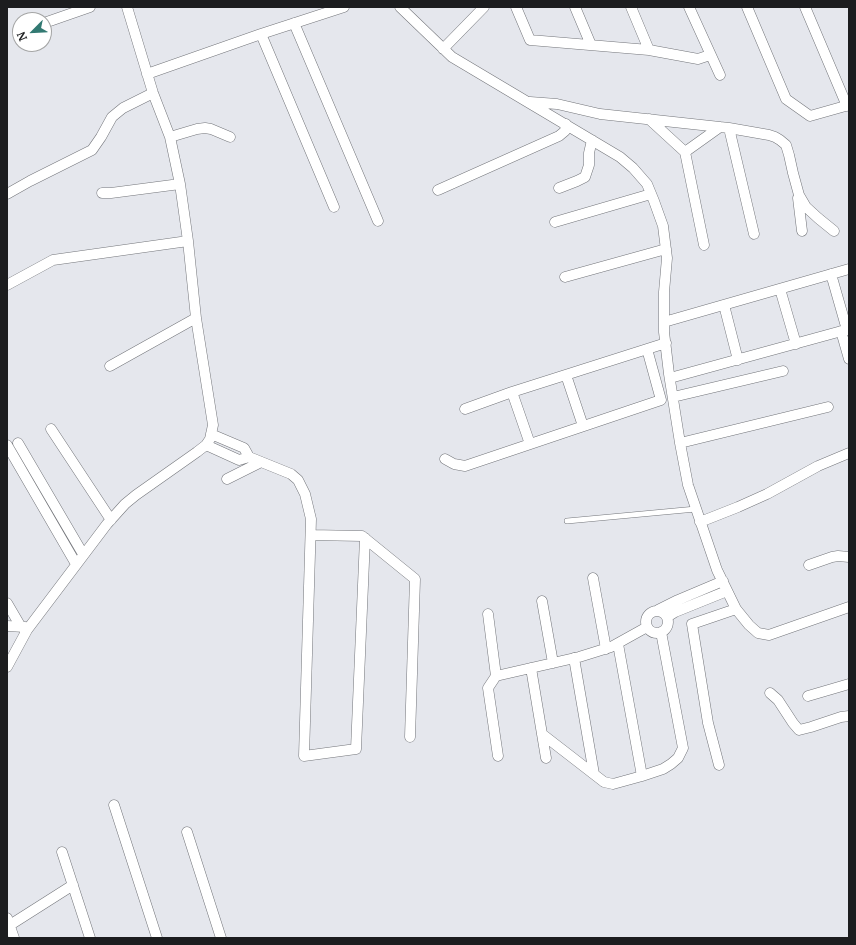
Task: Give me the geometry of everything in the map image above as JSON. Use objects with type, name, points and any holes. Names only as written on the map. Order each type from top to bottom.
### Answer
[{"type":"street","points":[[52,20],[90,7]]},
{"type":"street","points":[[7,667],[25,627],[111,520],[125,504],[136,495],[206,445],[210,439],[213,425],[196,318],[180,184],[170,137],[153,94],[127,7]]},
{"type":"street","points":[[147,74],[344,7]]},
{"type":"street","points":[[400,7],[452,56],[620,157],[633,168],[647,184],[663,226],[668,258],[664,292],[664,322],[670,378],[688,485],[700,522],[727,591],[736,609],[749,625],[758,633],[769,635],[849,607]]},
{"type":"street","points":[[443,49],[484,7]]},
{"type":"street","points":[[516,7],[530,40],[649,50],[698,59],[710,55]]},
{"type":"street","points":[[575,7],[591,45]]},
{"type":"street","points":[[631,7],[649,50]]},
{"type":"street","points":[[689,7],[720,75]]},
{"type":"street","points":[[747,7],[786,99],[810,116],[848,106],[804,7]]},
{"type":"street","points":[[294,23],[378,221]]},
{"type":"street","points":[[261,34],[334,207]]},
{"type":"street","points":[[7,194],[92,150],[112,117],[123,108],[153,94]]},
{"type":"street","points":[[527,102],[557,104],[600,114],[725,128],[775,137],[786,145],[799,195],[806,207],[834,231]]},
{"type":"street","points":[[649,119],[685,152],[704,245]]},
{"type":"street","points":[[438,190],[560,136],[565,131],[566,124]]},
{"type":"street","points":[[170,137],[205,128],[230,137]]},
{"type":"street","points":[[685,152],[725,128]]},
{"type":"street","points":[[725,128],[754,234]]},
{"type":"street","points":[[559,188],[577,182],[585,176],[589,165],[592,140]]},
{"type":"street","points":[[102,193],[180,184]]},
{"type":"street","points":[[798,190],[802,231]]},
{"type":"street","points":[[555,222],[651,194]]},
{"type":"street","points":[[7,285],[53,260],[188,242]]},
{"type":"street","points":[[565,277],[666,249]]},
{"type":"street","points":[[664,322],[849,269]]},
{"type":"street","points":[[831,274],[846,330],[849,359]]},
{"type":"street","points":[[780,289],[796,344]]},
{"type":"street","points":[[724,305],[738,360]]},
{"type":"street","points":[[110,366],[196,318]]},
{"type":"street","points":[[670,378],[846,330]]},
{"type":"street","points":[[465,409],[512,392],[666,343]]},
{"type":"street","points":[[444,459],[454,464],[465,466],[661,400],[647,349]]},
{"type":"street","points":[[673,397],[783,371]]},
{"type":"street","points":[[566,375],[583,426]]},
{"type":"street","points":[[512,392],[530,444]]},
{"type":"street","points":[[680,443],[828,407]]},
{"type":"street","points":[[51,429],[111,520]]},
{"type":"street","points":[[211,434],[244,448],[249,457],[291,474],[298,480],[305,494],[311,519],[311,535],[304,756],[356,749],[365,538]]},
{"type":"street","points":[[18,443],[84,554]]},
{"type":"street","points":[[7,445],[76,564]]},
{"type":"street","points":[[206,445],[239,460],[249,457]]},
{"type":"street","points":[[700,522],[738,507],[818,466],[849,453]]},
{"type":"street","points":[[227,479],[261,462]]},
{"type":"street","points":[[311,535],[362,536],[415,579],[410,737]]},
{"type":"street","points":[[809,565],[832,557],[849,557]]},
{"type":"street","points":[[593,578],[606,649]]},
{"type":"street","points":[[658,610],[665,614],[668,624],[661,632],[654,632],[647,627],[646,622],[648,615],[654,611],[678,600],[723,581]]},
{"type":"street","points":[[667,617],[675,612],[727,591]]},
{"type":"street","points":[[542,601],[553,663]]},
{"type":"street","points":[[7,603],[25,627]]},
{"type":"street","points":[[719,765],[708,723],[692,624],[736,609]]},
{"type":"street","points":[[488,614],[496,676],[488,688],[498,756]]},
{"type":"street","points":[[7,626],[25,627]]},
{"type":"street","points":[[496,676],[606,649],[618,644],[647,627]]},
{"type":"street","points":[[542,734],[604,782],[613,784],[663,769],[678,758],[683,748],[661,632]]},
{"type":"street","points":[[618,644],[642,776]]},
{"type":"street","points":[[574,658],[594,774]]},
{"type":"street","points":[[531,668],[546,758]]},
{"type":"street","points":[[808,696],[849,684]]},
{"type":"street","points":[[770,693],[778,700],[799,730],[849,716]]},
{"type":"street","points":[[114,805],[157,938]]},
{"type":"street","points":[[187,832],[221,938]]},
{"type":"street","points":[[62,852],[90,938]]},
{"type":"street","points":[[14,938],[8,922],[73,885]]},
{"type":"lane","points":[[567,521],[696,508]]}]
